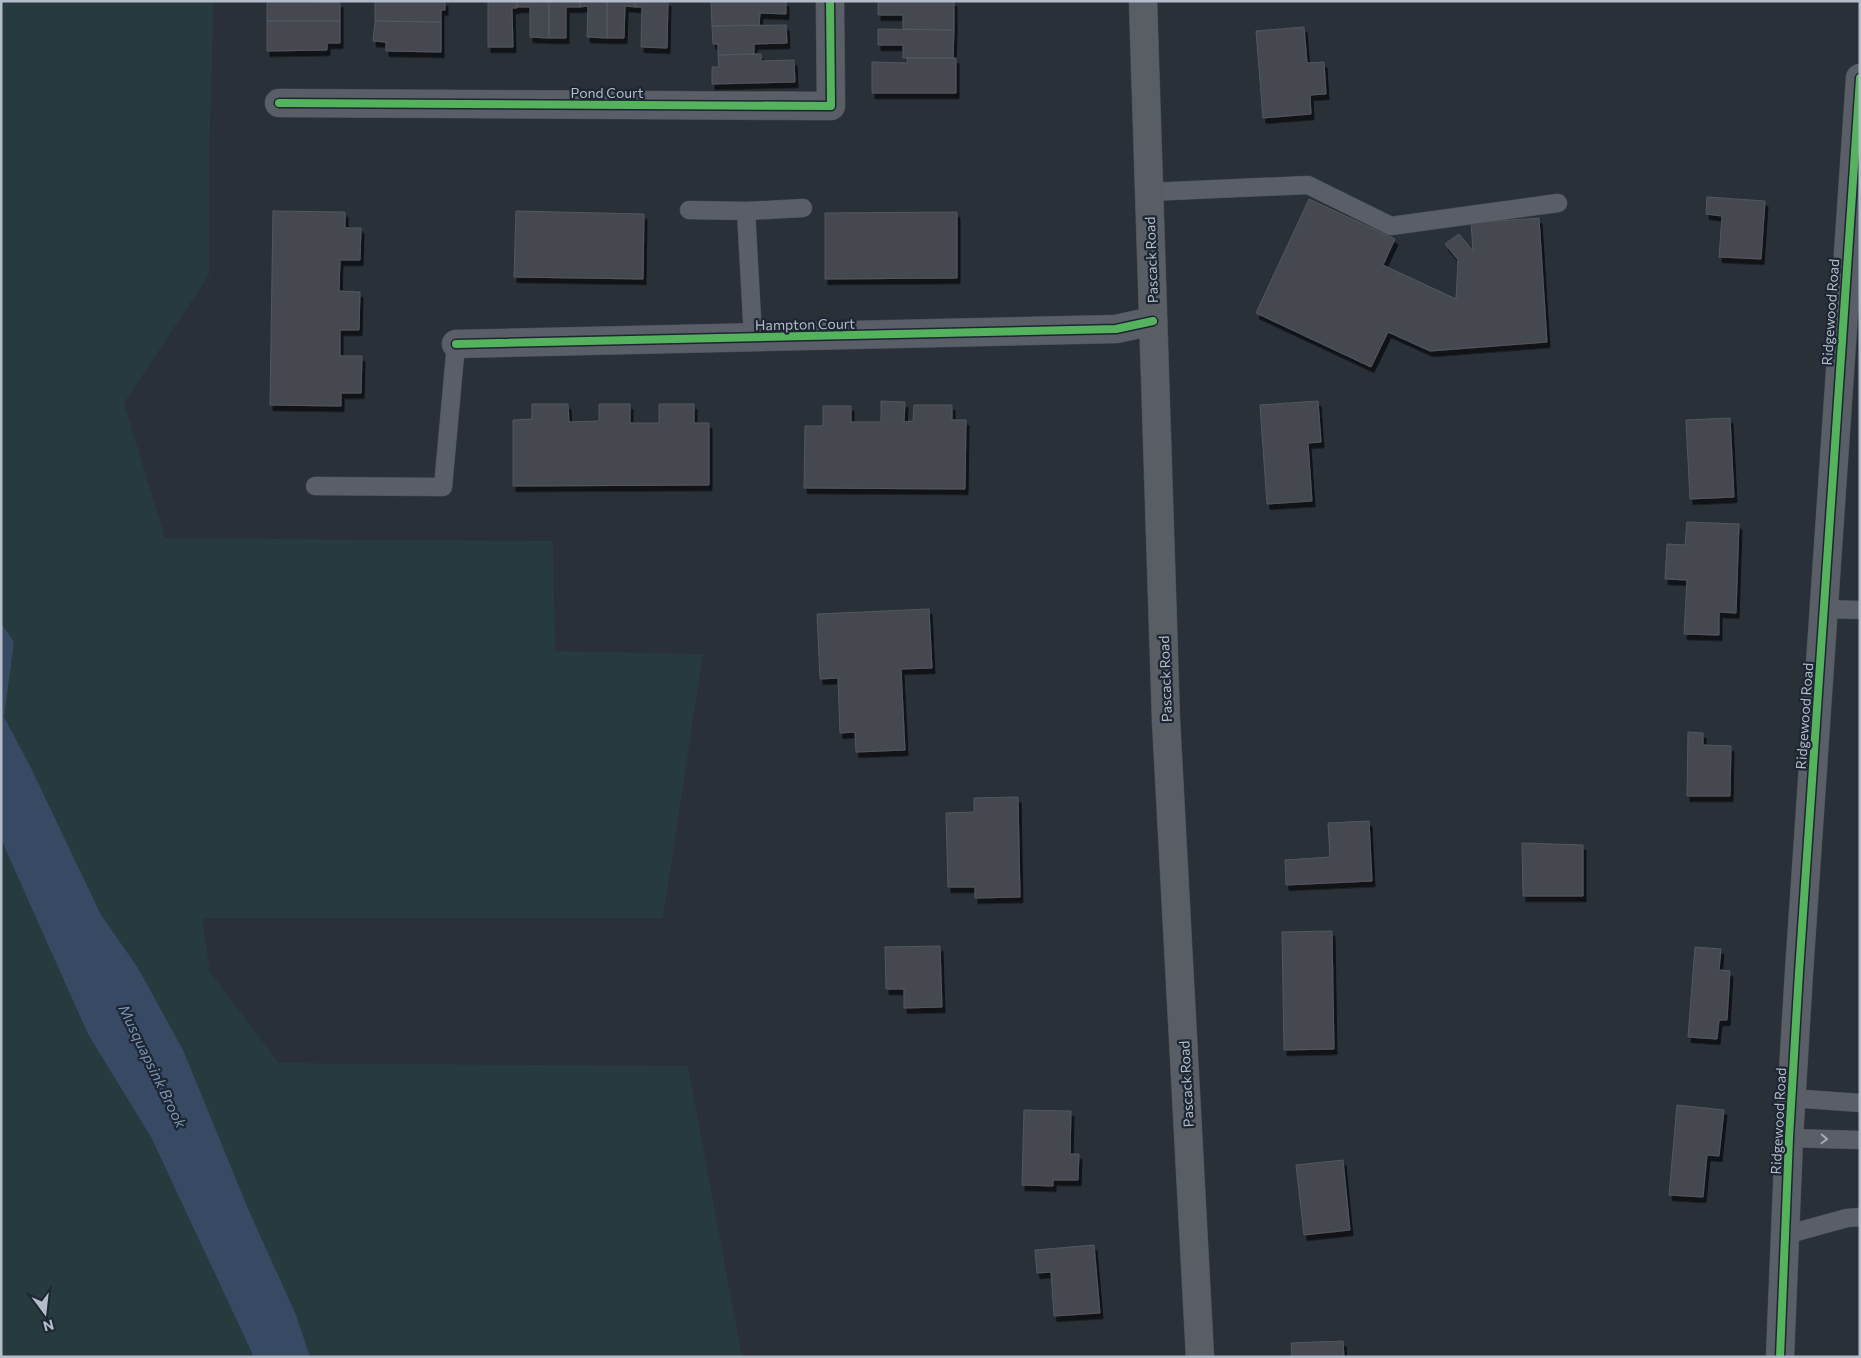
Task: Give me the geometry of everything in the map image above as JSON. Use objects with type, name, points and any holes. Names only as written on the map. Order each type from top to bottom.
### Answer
[{"type":"main road","name":"Pascack Road","points":[[1142,1],[1166,720],[1200,1357]]},
{"type":"street","name":"Pond Court","points":[[279,103],[832,106],[830,1]]},
{"type":"street","name":"Ridgewood Road","points":[[1780,1357],[1791,1098],[1860,78]]},
{"type":"street","name":"Hampton Court","points":[[456,344],[1116,329],[1153,322]]},
{"type":"lane","points":[[1149,192],[1308,185],[1391,226],[1558,203]]},
{"type":"lane","points":[[689,210],[746,211],[804,208]]},
{"type":"lane","points":[[746,211],[753,337]]},
{"type":"lane","points":[[315,486],[443,487],[456,344]]},
{"type":"lane","points":[[1823,609],[1860,610]]},
{"type":"lane","points":[[1791,1098],[1860,1102]]},
{"type":"lane","points":[[1789,1138],[1860,1140]]},
{"type":"lane","points":[[1785,1235],[1847,1218],[1860,1217]]},
{"type":"green space","points":[[1,1],[214,1],[209,153],[209,275],[124,403],[165,538],[553,541],[555,651],[703,654],[663,918],[202,918],[210,972],[279,1063],[688,1066],[742,1357],[1,1357]]},
{"type":"water","name":"Musquapsink Brook","points":[[1,623],[14,642],[4,717],[31,768],[101,915],[138,968],[183,1050],[249,1211],[296,1315],[310,1357],[254,1357],[151,1137],[88,1034],[1,839]]},
{"type":"building","points":[[267,1],[340,2],[340,21],[267,21]]},
{"type":"building","points":[[375,1],[445,1],[445,10],[441,10],[441,22],[375,21]]},
{"type":"building","points":[[488,1],[517,1],[517,8],[512,8],[513,47],[488,47]]},
{"type":"building","points":[[517,1],[549,1],[549,38],[530,37],[530,7],[517,7]]},
{"type":"building","points":[[549,1],[580,1],[580,7],[566,7],[566,38],[549,38]]},
{"type":"building","points":[[580,1],[607,1],[607,38],[587,37],[588,6],[580,7]]},
{"type":"building","points":[[607,1],[635,1],[635,7],[625,6],[624,38],[607,38]]},
{"type":"building","points":[[635,1],[668,1],[667,48],[641,47],[642,7],[635,7]]},
{"type":"building","points":[[711,1],[786,1],[786,14],[760,13],[759,25],[712,26]]},
{"type":"building","points":[[878,1],[954,1],[954,30],[903,29],[903,15],[878,15]]},
{"type":"building","points":[[267,21],[340,21],[340,43],[327,43],[327,50],[267,51]]},
{"type":"building","points":[[375,21],[441,22],[441,52],[386,51],[386,42],[373,41]]},
{"type":"building","points":[[786,25],[787,43],[754,44],[754,54],[718,55],[718,44],[713,44],[712,26]]},
{"type":"building","points":[[1304,27],[1307,63],[1324,62],[1326,94],[1310,95],[1311,114],[1263,118],[1256,31]]},
{"type":"building","points":[[878,29],[954,30],[953,58],[903,58],[903,45],[878,45]]},
{"type":"building","points":[[761,54],[761,61],[794,60],[795,82],[712,84],[712,67],[719,67],[718,55]]},
{"type":"building","points":[[907,58],[956,58],[956,93],[872,93],[872,62],[907,63]]},
{"type":"building","points":[[1707,197],[1765,201],[1761,259],[1719,257],[1722,216],[1706,214]]},
{"type":"building","points":[[1309,199],[1395,239],[1383,265],[1456,299],[1458,260],[1445,244],[1459,234],[1473,251],[1471,223],[1539,218],[1547,342],[1430,351],[1388,332],[1371,367],[1256,313]]},
{"type":"building","points":[[273,211],[345,212],[345,228],[361,228],[360,260],[340,260],[339,291],[360,292],[359,330],[340,330],[340,356],[362,356],[361,393],[341,393],[341,406],[270,405]]},
{"type":"building","points":[[516,211],[644,214],[643,279],[514,277]]},
{"type":"building","points":[[957,212],[957,278],[825,279],[825,213]]},
{"type":"building","points":[[881,401],[905,402],[904,422],[913,421],[914,405],[952,405],[952,420],[966,420],[965,489],[804,488],[805,426],[823,426],[823,406],[851,406],[851,422],[881,422]]},
{"type":"building","points":[[1318,401],[1321,442],[1308,443],[1312,501],[1267,504],[1260,405]]},
{"type":"building","points":[[532,404],[568,404],[569,422],[599,421],[599,404],[630,404],[630,423],[659,423],[659,404],[694,404],[694,423],[709,423],[709,485],[513,486],[513,420],[532,419]]},
{"type":"building","points":[[1730,418],[1734,497],[1690,499],[1686,420]]},
{"type":"building","points":[[1687,522],[1739,524],[1736,613],[1719,612],[1719,635],[1684,634],[1687,580],[1665,579],[1667,544],[1685,545]]},
{"type":"building","points":[[929,609],[932,668],[901,669],[905,750],[856,752],[855,732],[840,733],[838,678],[820,679],[817,614]]},
{"type":"building","points":[[1688,732],[1703,733],[1703,745],[1731,746],[1730,796],[1687,796]]},
{"type":"building","points":[[1018,797],[1020,897],[975,898],[975,887],[948,887],[946,813],[974,812],[974,798]]},
{"type":"building","points":[[1369,821],[1372,881],[1286,885],[1285,860],[1330,857],[1328,823]]},
{"type":"building","points":[[1522,843],[1583,845],[1583,896],[1523,896]]},
{"type":"building","points":[[1332,931],[1334,1049],[1284,1050],[1282,932]]},
{"type":"building","points":[[940,946],[942,1007],[904,1008],[904,989],[886,989],[885,947]]},
{"type":"building","points":[[1695,947],[1721,949],[1719,970],[1730,971],[1727,1020],[1719,1020],[1717,1039],[1688,1037]]},
{"type":"building","points":[[1677,1105],[1724,1110],[1719,1156],[1707,1155],[1703,1197],[1669,1195]]},
{"type":"building","points":[[1024,1110],[1071,1111],[1070,1154],[1079,1154],[1078,1180],[1053,1180],[1053,1186],[1022,1185]]},
{"type":"building","points":[[1343,1160],[1350,1230],[1304,1235],[1296,1165]]},
{"type":"building","points":[[1094,1245],[1100,1313],[1054,1316],[1051,1272],[1037,1273],[1035,1250]]},
{"type":"building","points":[[1343,1341],[1344,1357],[1292,1357],[1291,1343]]},
{"type":"cycle path","points":[[279,103],[831,106],[830,1]]},
{"type":"cycle path","points":[[1780,1357],[1789,1138],[1799,972],[1860,78]]},
{"type":"cycle path","points":[[456,344],[1116,329],[1153,321]]}]
